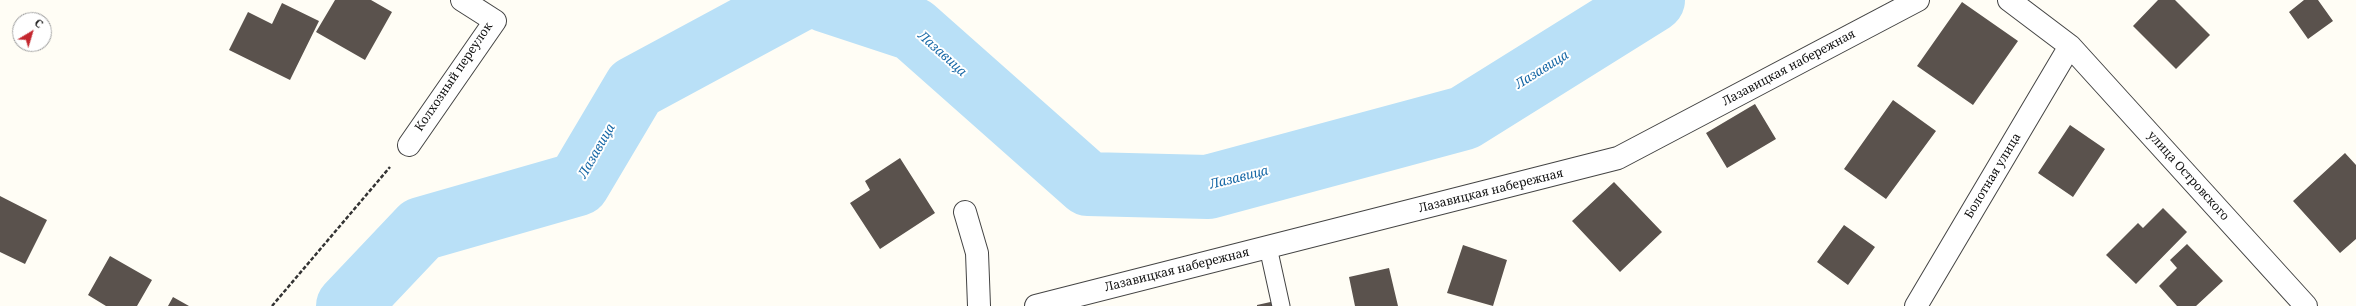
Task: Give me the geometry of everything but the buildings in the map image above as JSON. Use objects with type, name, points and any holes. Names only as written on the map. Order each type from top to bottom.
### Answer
[{"type":"street","name":"Колхозный переулок","points":[[409,145],[495,21],[462,0]]},
{"type":"street","name":"Лазавицкая набережная","points":[[1036,306],[1618,158],[1918,0]]},
{"type":"street","points":[[2009,0],[2070,46]]},
{"type":"street","name":"Болотная улица","points":[[1916,306],[2070,46]]},
{"type":"street","name":"улица Островского","points":[[2070,46],[2306,306]]},
{"type":"street","points":[[965,212],[977,253],[979,306]]},
{"type":"lane","points":[[1268,247],[1281,306]]},
{"type":"path","points":[[272,306],[409,145]]},
{"type":"waterway","name":"Лазавица","points":[[348,306],[421,229],[578,184],[635,88],[798,0]]},
{"type":"waterway","name":"Лазавица","points":[[825,0],[913,29],[1088,184],[1208,187],[1464,118],[1653,0]]}]
